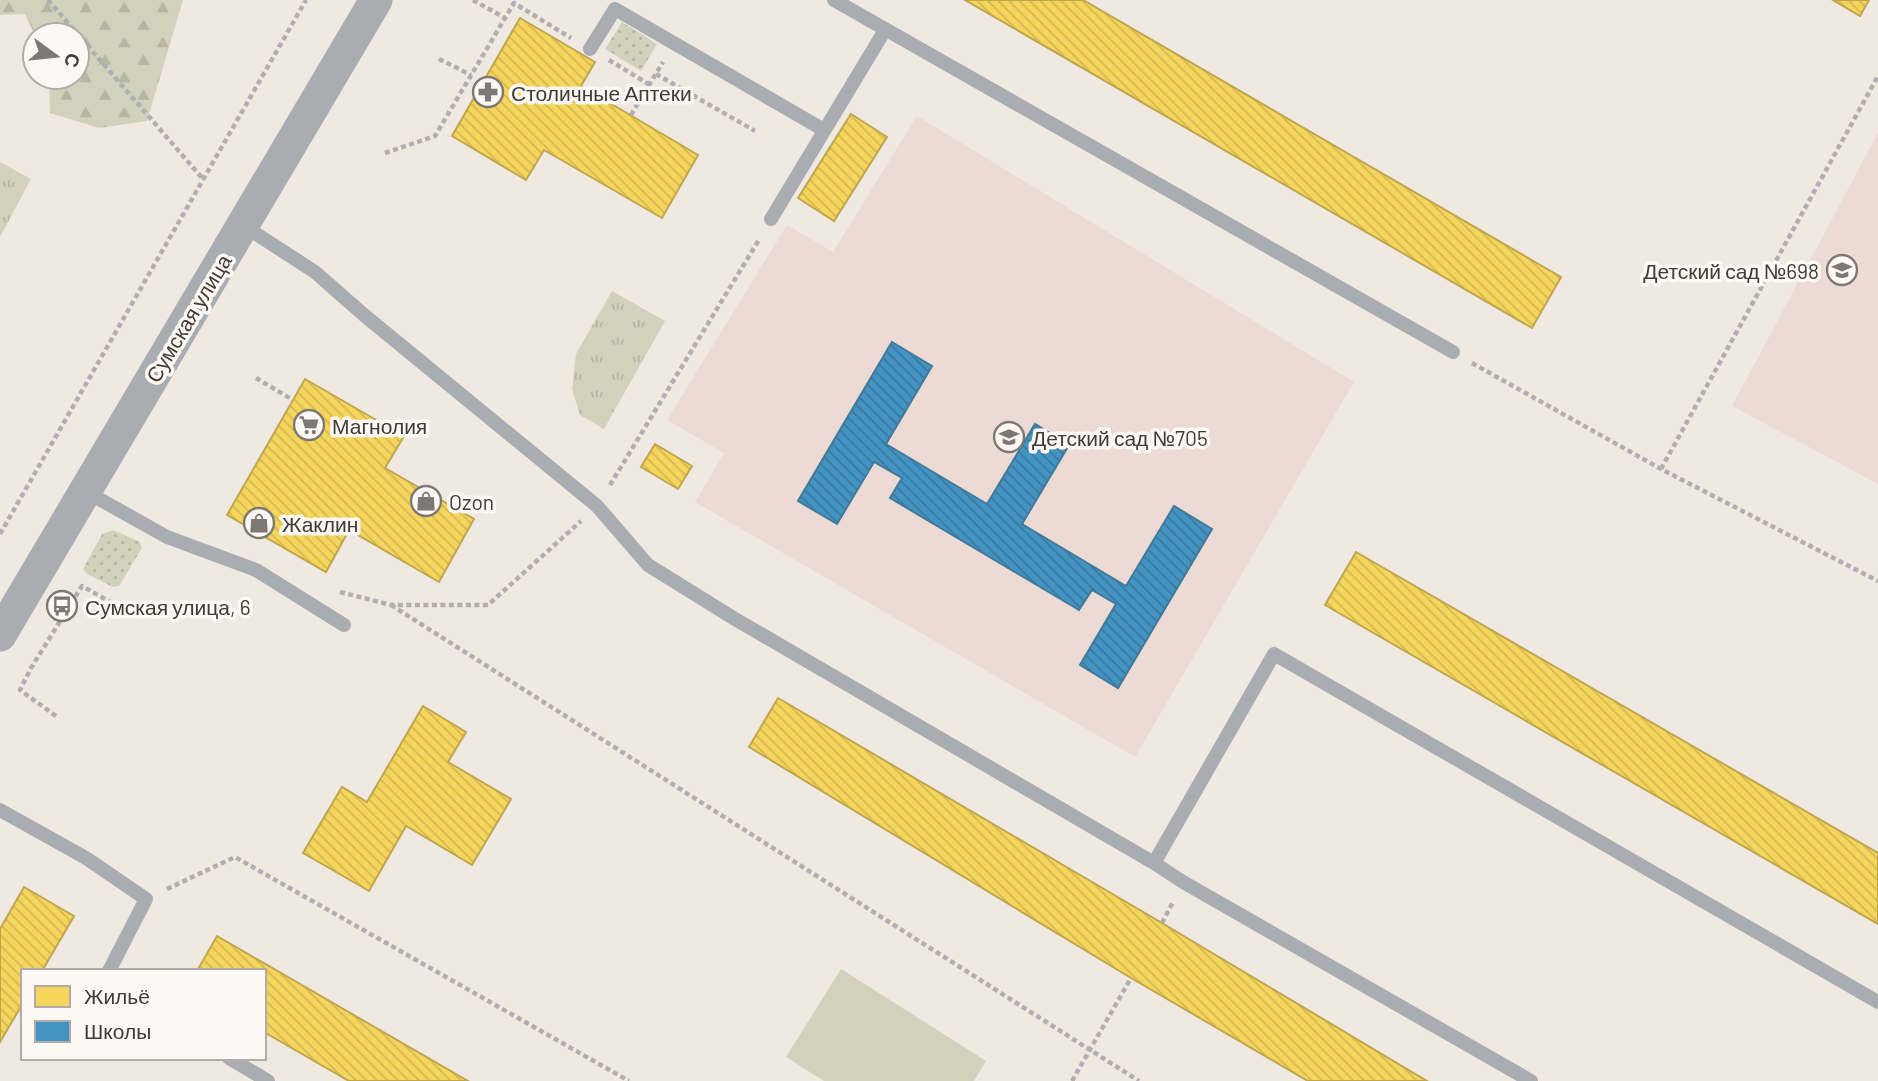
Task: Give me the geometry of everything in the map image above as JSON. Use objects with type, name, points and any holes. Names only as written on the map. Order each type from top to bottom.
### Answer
[{"type":"street","name":"Сумская улица","points":[[0,635],[376,0]]},
{"type":"lane","points":[[834,0],[1452,352]]},
{"type":"lane","points":[[590,49],[615,9],[824,130]]},
{"type":"lane","points":[[771,219],[885,30]]},
{"type":"lane","points":[[244,226],[315,272],[597,506],[648,565],[735,619],[1195,889],[1531,1081]]},
{"type":"lane","points":[[84,491],[167,537],[256,570],[344,625]]},
{"type":"lane","points":[[1154,863],[1274,654],[1878,1002]]},
{"type":"lane","points":[[0,810],[86,858],[146,899],[110,969]]},
{"type":"lane","points":[[232,1060],[268,1081]]},
{"type":"path","points":[[48,0],[202,179]]},
{"type":"path","points":[[0,534],[306,0]]},
{"type":"path","points":[[473,0],[505,18]]},
{"type":"path","points":[[385,153],[435,136],[514,3],[650,85]]},
{"type":"path","points":[[631,115],[674,43]]},
{"type":"path","points":[[439,59],[471,75]]},
{"type":"path","points":[[656,74],[755,131]]},
{"type":"path","points":[[1661,469],[1878,76]]},
{"type":"path","points":[[1452,352],[1661,469],[1878,581]]},
{"type":"path","points":[[256,378],[293,400]]},
{"type":"path","points":[[56,716],[20,690],[31,668],[82,586],[121,608]]},
{"type":"path","points":[[391,606],[1139,1081]]},
{"type":"path","points":[[146,899],[235,858],[629,1081]]},
{"type":"path","points":[[1072,1081],[1131,978]]},
{"type":"shaded area","name":"Детский сад №705","points":[[917,116],[1354,382],[1135,757],[695,502],[724,453],[667,420],[787,225],[833,252]]},
{"type":"shaded area","name":"Детский сад №698","points":[[1878,133],[1878,484],[1732,406]]},
{"type":"green space","points":[[0,0],[183,0],[147,121],[99,128],[50,113],[49,91],[91,91],[91,21],[28,21],[25,14],[0,15]]},
{"type":"green space","points":[[622,22],[657,44],[641,71],[605,49]]},
{"type":"green space","points":[[0,162],[31,179],[0,237]]},
{"type":"green space","points":[[612,291],[665,321],[604,429],[580,415],[572,389],[576,354]]},
{"type":"green space","points":[[113,530],[140,542],[142,548],[119,586],[113,587],[87,574],[83,569],[102,534]]},
{"type":"green space","points":[[841,969],[986,1061],[974,1081],[824,1081],[786,1057]]},
{"type":"building: Жильё","points":[[965,0],[1083,0],[1561,277],[1532,328]]},
{"type":"building: Жильё","points":[[1833,0],[1869,0],[1860,16]]},
{"type":"building: Жильё","points":[[520,18],[595,62],[581,86],[698,155],[662,218],[544,150],[526,180],[452,136]]},
{"type":"building: Жильё","points":[[851,114],[887,137],[834,221],[798,198]]},
{"type":"building: Жильё","points":[[305,379],[404,436],[385,468],[474,519],[439,582],[349,530],[326,572],[227,515]]},
{"type":"building: Жильё","points":[[655,444],[692,466],[678,489],[641,467]]},
{"type":"building: Жильё","points":[[1356,552],[1878,853],[1878,924],[1325,605]]},
{"type":"building: Жильё","points":[[778,698],[1427,1081],[1308,1081],[1131,978],[749,747]]},
{"type":"building: Жильё","points":[[423,706],[466,732],[448,762],[511,799],[472,865],[406,826],[369,891],[303,853],[342,787],[367,802]]},
{"type":"building: Жильё","points":[[24,887],[74,916],[43,969],[21,969],[21,1006],[0,1042],[0,929]]},
{"type":"building: Жильё","points":[[217,936],[468,1081],[349,1081],[266,1033],[266,969],[198,969]]},
{"type":"building: Школы","points":[[892,342],[932,366],[886,444],[987,504],[1035,424],[1069,445],[1022,524],[1126,586],[1174,506],[1212,529],[1118,688],[1080,665],[1116,604],[1092,590],[1079,610],[890,498],[902,478],[874,462],[837,524],[798,501]]},
{"type":"place","name":"Столичные Аптеки","points":[[488,92]]},
{"type":"place","name":"Детский сад №698","points":[[1842,270]]},
{"type":"place","name":"Магнолия","points":[[309,425]]},
{"type":"place","name":"Детский сад №705","points":[[1009,437]]},
{"type":"place","name":"Ozon","points":[[426,501]]},
{"type":"place","name":"Жаклин","points":[[259,523]]},
{"type":"place","name":"Сумская улица, 6","points":[[62,606]]}]
